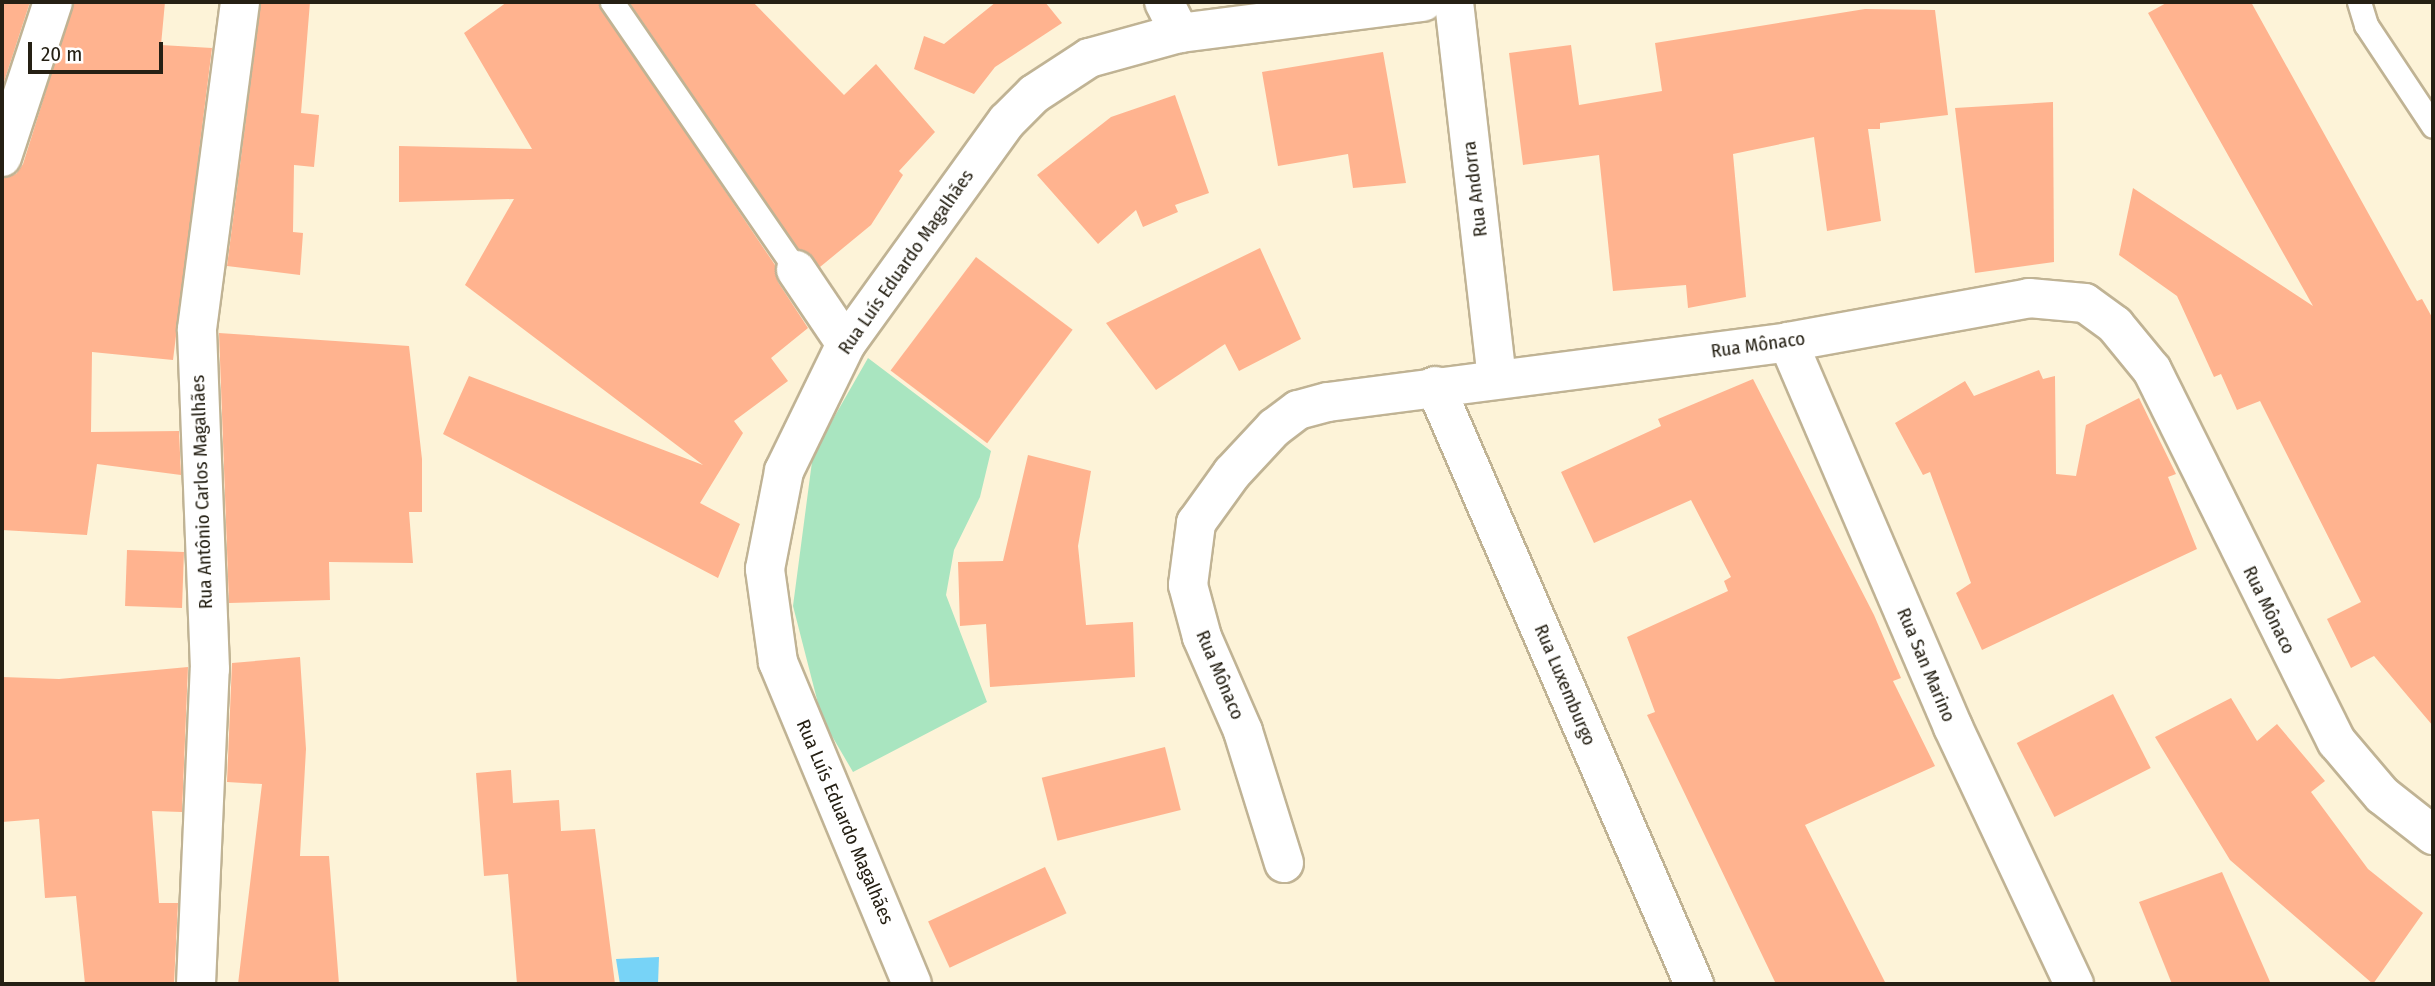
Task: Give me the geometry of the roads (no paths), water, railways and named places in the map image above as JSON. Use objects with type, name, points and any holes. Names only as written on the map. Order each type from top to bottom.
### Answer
[{"type":"street","points":[[2,157],[53,2]]},
{"type":"street","name":"Rua Antônio Carlos Magalhães","points":[[196,984],[210,668],[197,329],[240,2]]},
{"type":"street","name":"Rua Luís Eduardo Magalhães","points":[[912,984],[778,662],[765,569],[784,471],[846,344],[982,151],[1034,94],[1089,58],[1172,17],[1423,2]]},
{"type":"street","name":"Rua Andorra","points":[[1454,2],[1497,377]]},
{"type":"street","points":[[796,270],[846,344]]},
{"type":"street","name":"Rua Mônaco","points":[[1284,863],[1243,731],[1202,637],[1188,585],[1196,523],[1256,445],[1298,410],[1497,377],[1788,342],[2029,298],[2085,303],[2115,325],[2152,370],[2337,742],[2382,795],[2433,835]]},
{"type":"street","name":"Rua San Marino","points":[[1788,342],[1953,727],[2074,984]]},
{"type":"street","name":"Rua Luxemburgo","points":[[1435,386],[1694,984]]},
{"type":"lane","points":[[612,2],[796,270]]},
{"type":"lane","points":[[2359,2],[2366,25],[2433,126]]},
{"type":"water","points":[[659,957],[658,984],[620,984],[616,959]]}]
